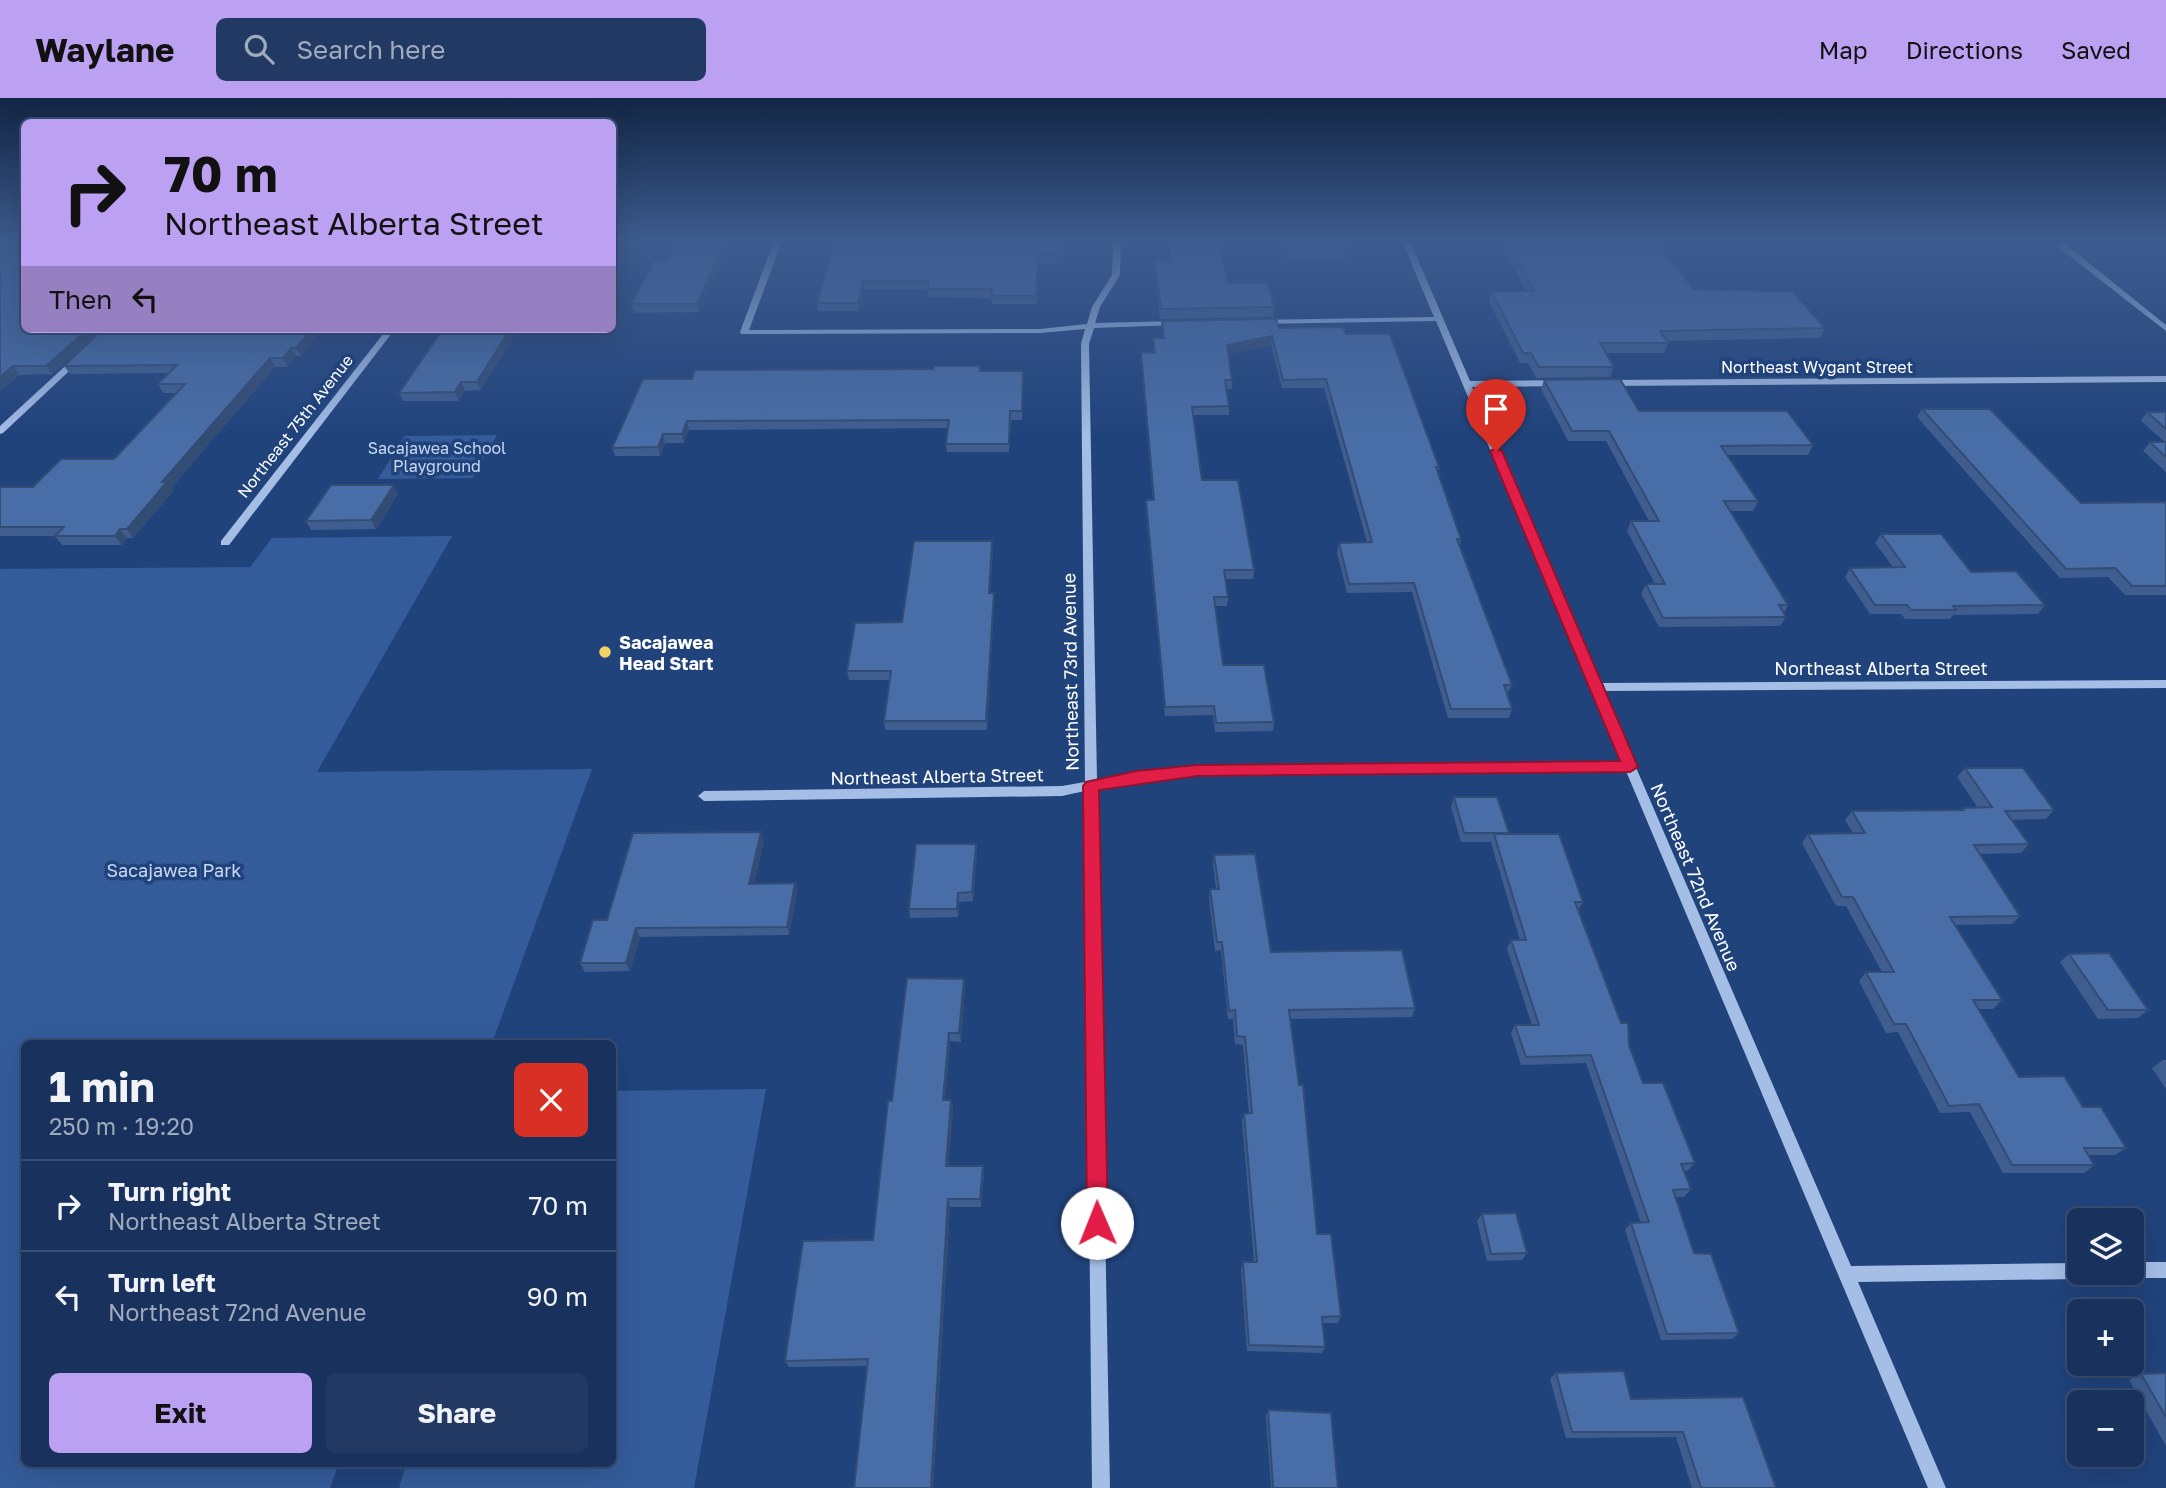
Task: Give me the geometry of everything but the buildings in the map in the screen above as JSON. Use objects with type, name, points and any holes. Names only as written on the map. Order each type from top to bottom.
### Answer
[{"type":"street","points":[[754,306],[744,332],[1040,331],[1182,323]]},
{"type":"street","name":"Northeast 73rd Avenue","points":[[1097,306],[1085,344],[1085,369],[1101,1488]]},
{"type":"street","name":"Northeast 72nd Avenue","points":[[1434,306],[1937,1488]]},
{"type":"street","points":[[2136,306],[2166,330]]},
{"type":"street","points":[[1251,322],[1440,319]]},
{"type":"street","name":"Northeast 75th Avenue","points":[[225,543],[388,333]]},
{"type":"street","points":[[0,431],[88,351]]},
{"type":"street","name":"Northeast Wygant Street","points":[[1593,383],[2166,379]]},
{"type":"street","points":[[1468,384],[1565,383]]},
{"type":"street","name":"Northeast Alberta Street","points":[[1597,687],[2166,684]]},
{"type":"street","name":"Northeast Alberta Street","points":[[704,796],[1062,792],[1136,777],[1197,771],[1630,767]]},
{"type":"street","points":[[2144,1270],[2166,1270]]},
{"type":"street","points":[[1847,1274],[2067,1271]]},
{"type":"green space","name":"Sacajawea School Playground","points":[[497,435],[473,478],[378,479],[405,436]]},
{"type":"green space","name":"Sacajawea Park","points":[[452,536],[317,772],[592,769],[493,1040],[21,1040],[21,1467],[338,1467],[330,1488],[0,1488],[0,569],[250,567],[272,538]]},
{"type":"green space","points":[[766,1089],[694,1488],[399,1488],[406,1467],[616,1467],[616,1091]]},
{"type":"place","name":"Sacajawea Head Start","points":[[605,652]]},
{"type":"route","points":[[1097,1223],[1091,786],[1136,777],[1197,771],[1630,767],[1496,451]]}]
